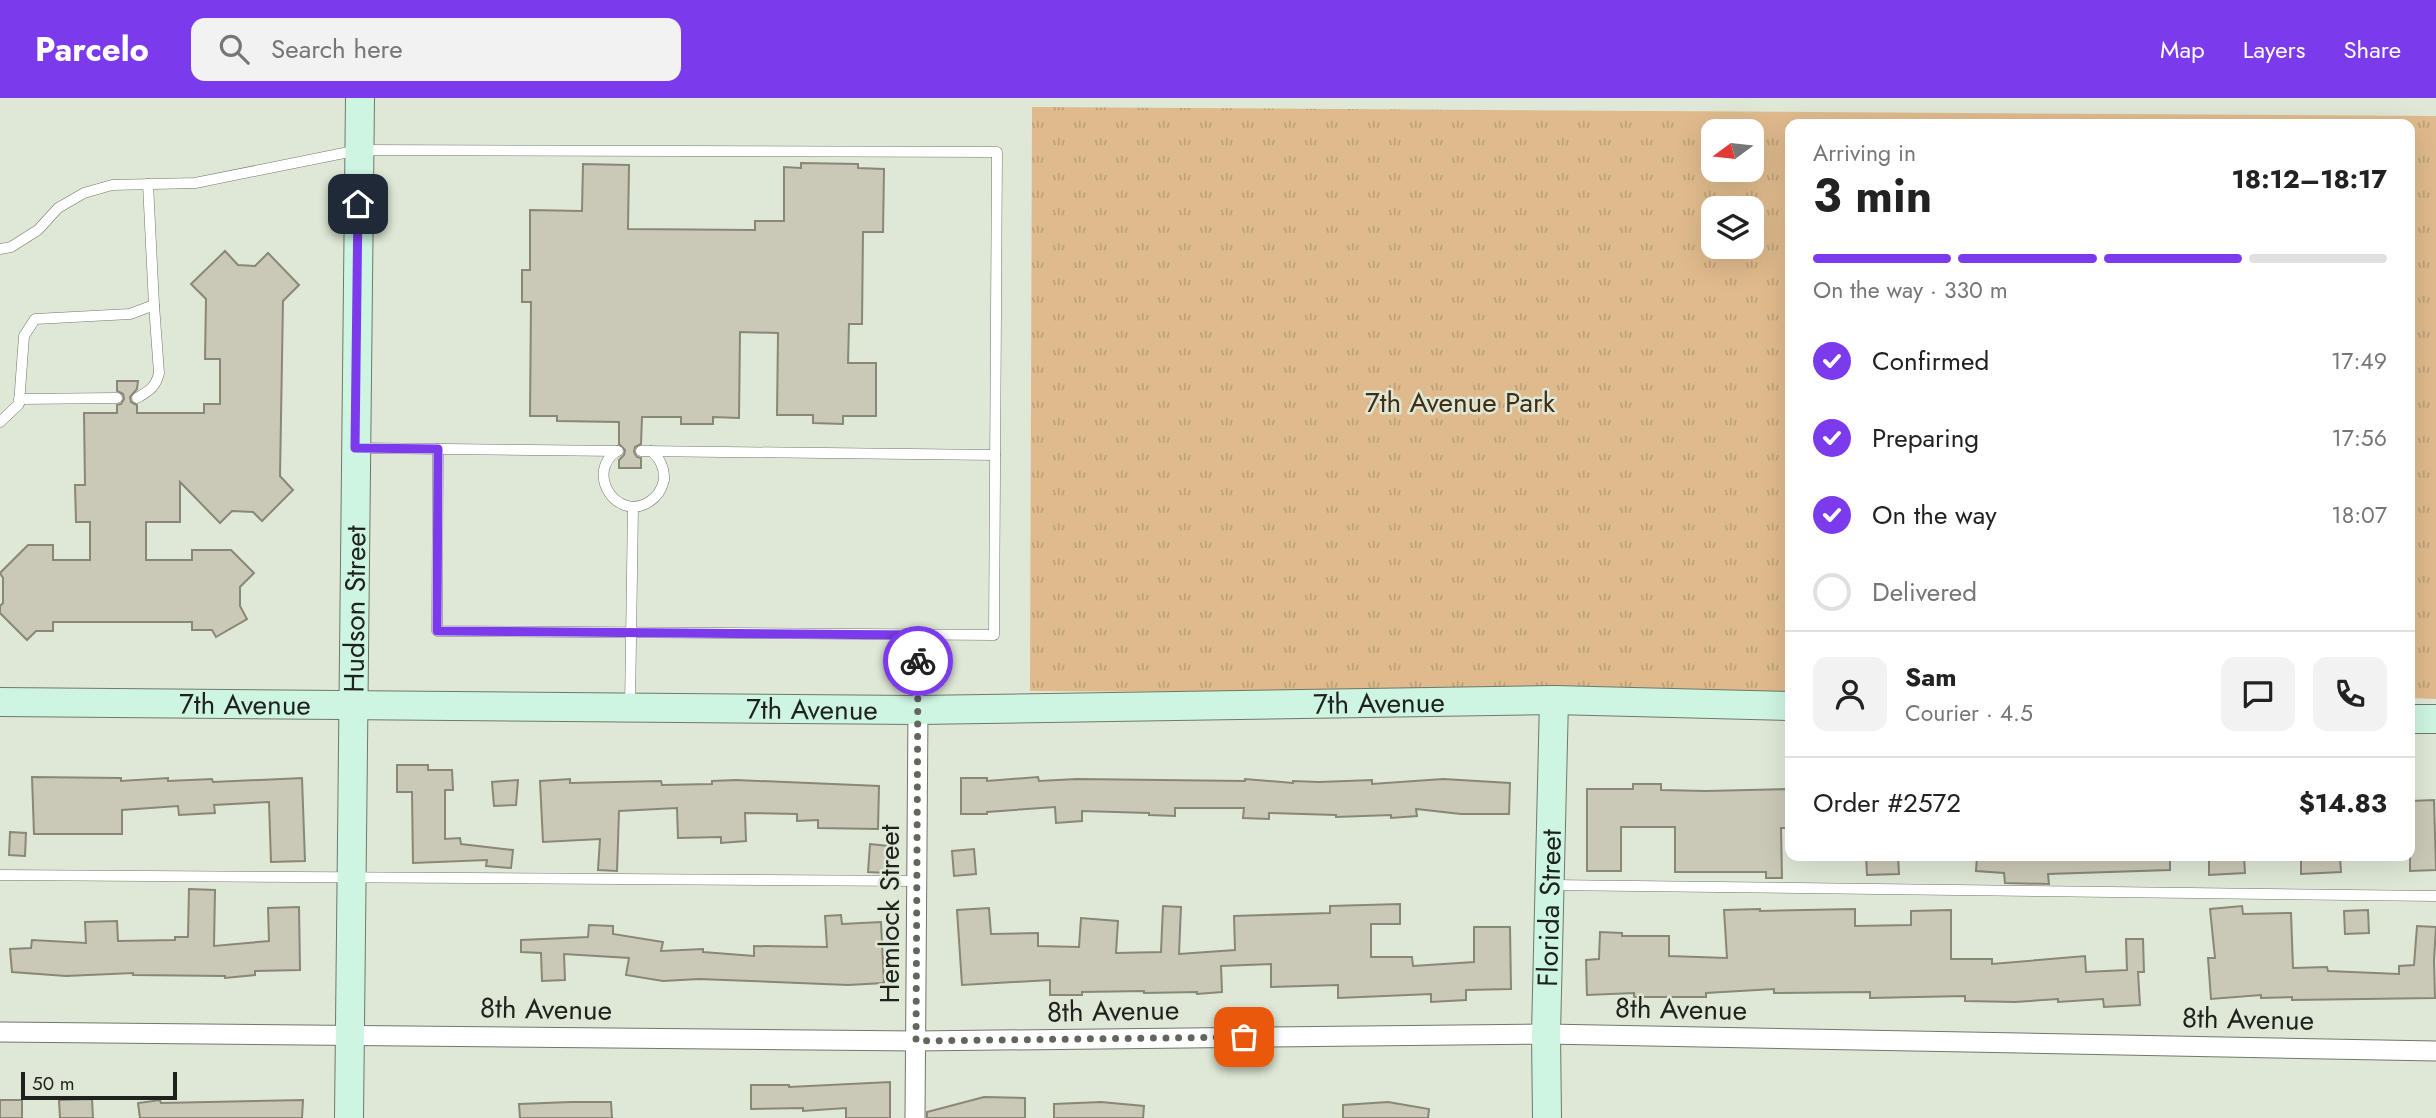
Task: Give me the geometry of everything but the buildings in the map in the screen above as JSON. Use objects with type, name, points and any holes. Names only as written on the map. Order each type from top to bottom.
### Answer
[{"type":"street","name":"Hudson Street","points":[[349,1118],[360,98]]},
{"type":"street","name":"7th Avenue","points":[[0,702],[918,710],[1554,700],[1785,706]]},
{"type":"street","name":"Florida Street","points":[[1547,1118],[1546,1034],[1554,700]]},
{"type":"street","name":"Hemlock Street","points":[[915,1118],[918,710]]},
{"type":"street","points":[[2415,719],[2436,719]]},
{"type":"street","name":"8th Avenue","points":[[0,1032],[916,1041],[1546,1034],[2436,1051]]},
{"type":"lane","points":[[0,249],[11,247],[38,230],[58,208],[84,193],[112,184],[195,183],[359,150],[997,152],[994,635],[437,631],[438,449]]},
{"type":"lane","points":[[137,398],[149,392],[157,383],[159,373],[148,184]]},
{"type":"lane","points":[[0,422],[19,404],[24,337],[34,319],[130,314],[154,305]]},
{"type":"lane","points":[[19,399],[117,398]]},
{"type":"lane","points":[[355,448],[618,451],[605,464],[605,488],[621,505],[633,507],[645,505],[655,498],[662,488],[662,465],[646,451],[995,455]]},
{"type":"lane","points":[[631,707],[633,507]]},
{"type":"lane","points":[[918,635],[918,710]]},
{"type":"lane","points":[[0,875],[917,881]]},
{"type":"lane","points":[[1549,884],[2436,896]]},
{"type":"green space","name":"7th Avenue Park","points":[[1032,107],[2436,116],[2436,699],[2415,698],[2415,119],[1785,119],[1785,695],[1030,691]]},
{"type":"way so far","points":[[918,661],[916,1041],[1244,1037]]},
{"type":"route","points":[[358,204],[355,448],[438,449],[437,631],[918,635],[918,661]]}]
